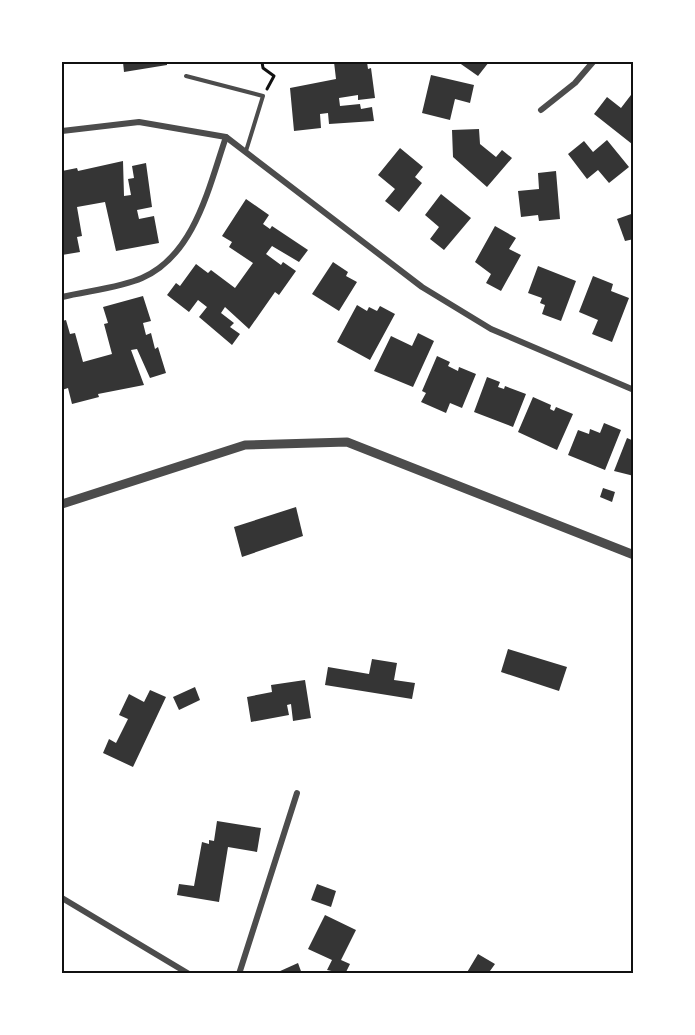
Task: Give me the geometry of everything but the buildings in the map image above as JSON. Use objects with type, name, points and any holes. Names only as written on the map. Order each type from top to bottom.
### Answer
[{"type":"street","points":[[541,110],[575,83],[593,62]]},
{"type":"street","points":[[62,131],[139,122],[226,137],[422,286],[490,329],[633,390]]},
{"type":"street","points":[[62,297],[142,278],[173,256],[195,224],[226,137]]},
{"type":"street","points":[[62,504],[245,445],[347,442],[633,555]]},
{"type":"street","points":[[239,974],[297,793]]},
{"type":"street","points":[[62,898],[189,974]]},
{"type":"lane","points":[[186,76],[263,96],[246,151]]},
{"type":"path","points":[[262,62],[263,68],[274,76],[263,96]]}]
